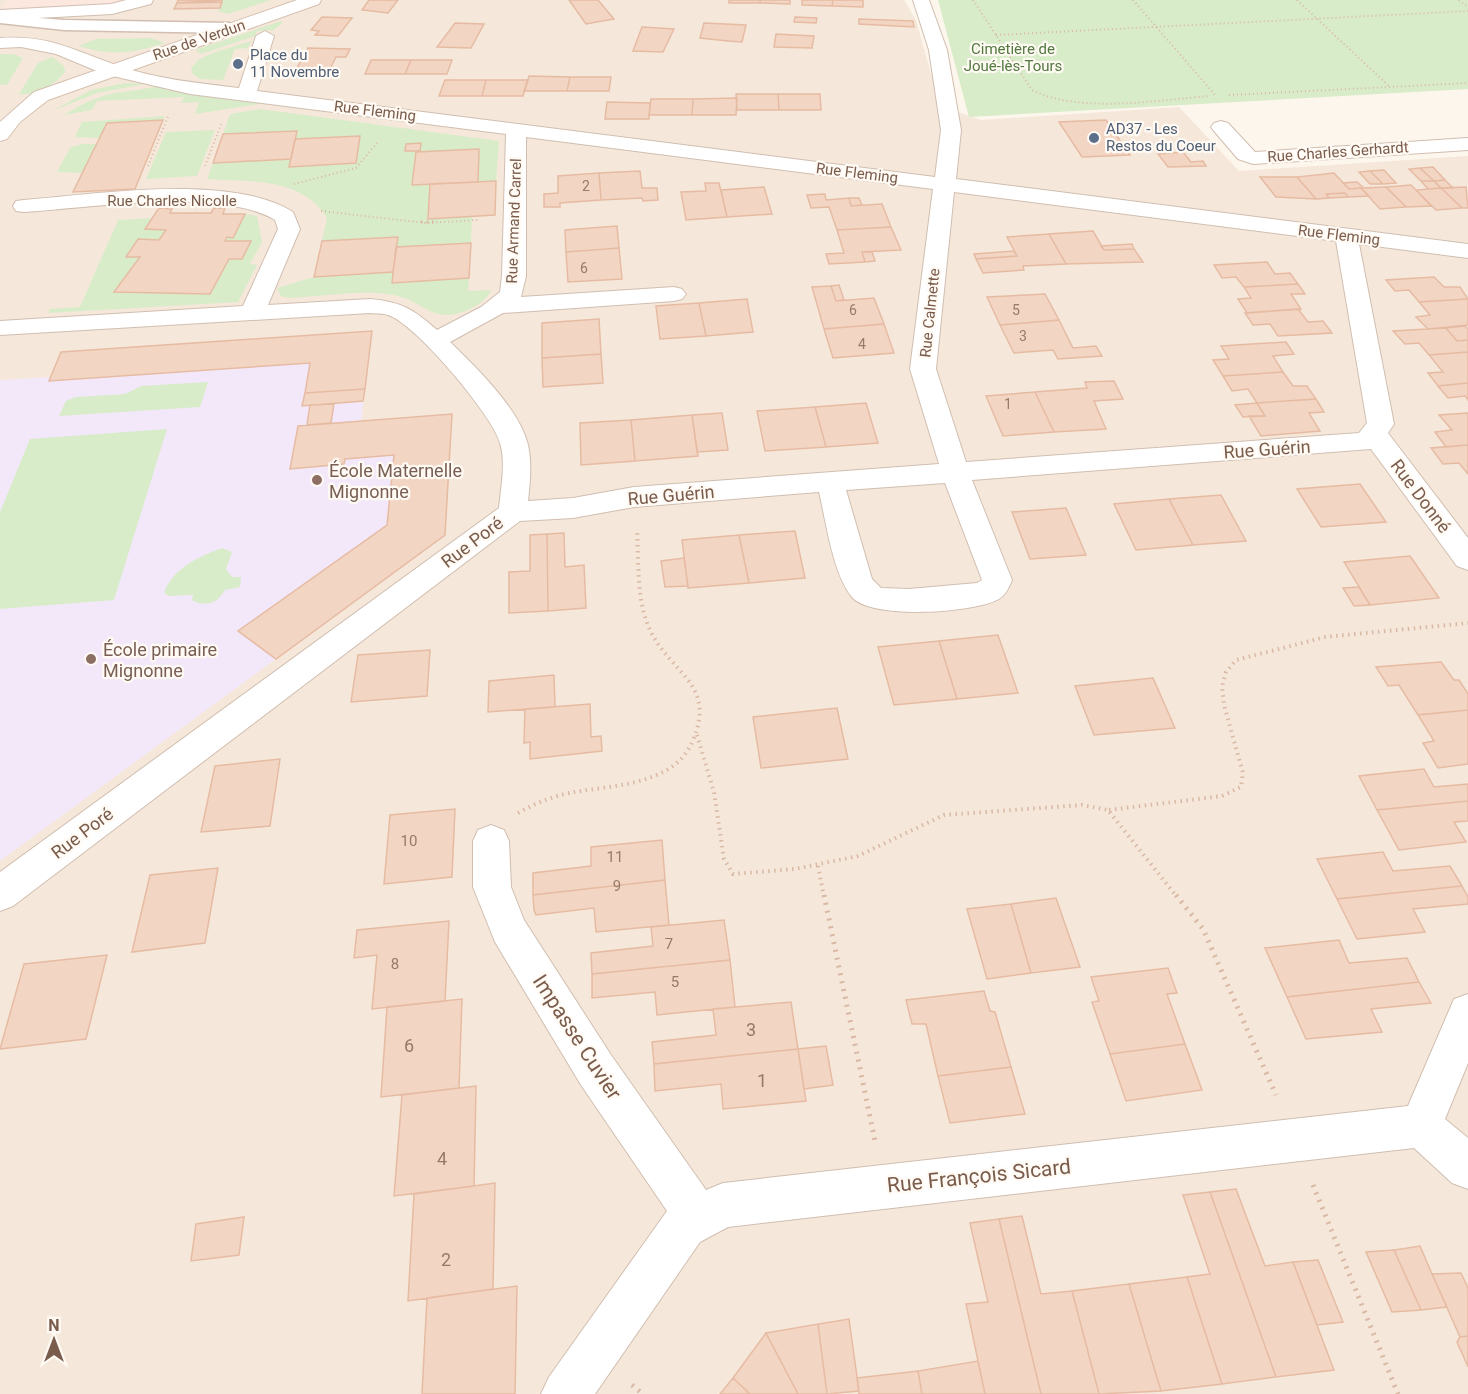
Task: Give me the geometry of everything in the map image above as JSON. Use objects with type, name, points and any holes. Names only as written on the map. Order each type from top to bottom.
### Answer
[{"type":"street","points":[[0,17],[112,9],[145,0]]},
{"type":"street","name":"Rue de Verdun","points":[[0,135],[13,118],[41,96],[313,0]]},
{"type":"street","name":"Rue Calmette","points":[[921,0],[938,50],[951,130],[923,369],[955,473]]},
{"type":"street","points":[[0,43],[21,42],[61,49],[111,70],[190,88],[246,95],[265,36]]},
{"type":"street","name":"Rue de Verdun","points":[[0,142],[85,79]]},
{"type":"street","name":"Rue Fleming","points":[[246,95],[1468,251]]},
{"type":"street","name":"Rue Charles Gerhardt","points":[[1221,127],[1245,155],[1253,158],[1468,144]]},
{"type":"street","name":"Rue Armand Carrel","points":[[434,341],[490,312],[511,294],[514,276],[516,130]]},
{"type":"street","name":"Rue Charles Nicolle","points":[[24,206],[134,199],[245,200],[278,212]]},
{"type":"street","points":[[252,313],[289,230],[278,212]]},
{"type":"street","points":[[1347,237],[1381,424],[1374,433]]},
{"type":"street","name":"Rue Armand Carrel","points":[[498,306],[674,294]]},
{"type":"street","name":"Rue Poré","points":[[0,328],[370,306],[399,310],[434,341],[502,415],[514,442],[515,493],[513,512],[0,894]]},
{"type":"street","name":"Rue Guérin","points":[[513,512],[573,508],[634,497],[1367,441],[1374,433]]},
{"type":"street","name":"Rue Donné","points":[[1374,433],[1468,559]]},
{"type":"street","points":[[830,482],[857,580],[862,590],[872,597],[891,601],[980,594],[989,591],[997,580],[955,473]]},
{"type":"street","name":"Impasse Cuvier","points":[[491,841],[492,886],[495,900],[509,930],[596,1070],[699,1218]]},
{"type":"street","points":[[1468,1013],[1421,1126],[1468,1167]]},
{"type":"street","name":"Rue François Sicard","points":[[566,1394],[684,1226],[723,1205],[1296,1142],[1421,1126]]},
{"type":"lane","points":[[0,17],[64,24],[229,28]]},
{"type":"path","points":[[973,0],[1032,90],[1051,100],[1080,102],[1216,96],[1133,0]]},
{"type":"path","points":[[1297,0],[1390,87]]},
{"type":"path","points":[[1459,0],[1468,7]]},
{"type":"path","points":[[996,35],[1468,11]]},
{"type":"path","points":[[1227,95],[1468,83]]},
{"type":"path","points":[[134,199],[171,111]]},
{"type":"path","points":[[192,199],[226,113]]},
{"type":"path","points":[[401,115],[356,168],[310,178],[285,188],[278,212],[312,210],[426,223],[515,218]]},
{"type":"path","points":[[491,841],[508,821],[526,807],[557,794],[584,788],[632,783],[669,770],[679,764],[690,751],[697,735],[702,704],[697,691],[650,631],[645,615],[634,497]]},
{"type":"path","points":[[697,735],[714,792],[727,868],[733,874],[746,875],[818,866],[849,860],[876,850],[931,819],[944,815],[1082,805],[1108,810],[1222,796],[1238,791],[1243,784],[1244,774],[1227,718],[1223,691],[1224,675],[1229,665],[1236,660],[1325,637],[1468,623]]},
{"type":"path","points":[[1108,810],[1203,928],[1296,1142],[1398,1394]]},
{"type":"path","points":[[818,866],[884,1187]]},
{"type":"shaded area","points":[[0,0],[904,0],[916,20],[940,106],[981,120],[1179,107],[1239,171],[1468,156],[1468,1394],[0,1394]]},
{"type":"shaded area","points":[[8,0],[123,0],[121,4],[2,9]]},
{"type":"shaded area","points":[[372,331],[361,421],[452,414],[445,535],[0,861],[0,380],[50,377],[61,352]]},
{"type":"green space","points":[[222,0],[271,0],[228,14],[218,11]]},
{"type":"green space","name":"Cimetière de Joué-lès-Tours","points":[[938,0],[1468,0],[1468,89],[969,117]]},
{"type":"green space","points":[[283,22],[274,30],[257,31],[255,36],[201,54],[195,50]]},
{"type":"green space","points":[[151,38],[165,43],[142,50],[122,52],[78,46],[96,39]]},
{"type":"green space","points":[[251,41],[248,48],[235,49],[223,80],[200,79],[193,74],[191,69],[198,60],[212,53]]},
{"type":"green space","points":[[0,54],[14,54],[23,58],[7,85],[0,85]]},
{"type":"green space","points":[[52,57],[64,66],[65,72],[61,77],[38,92],[19,94],[38,63]]},
{"type":"green space","points":[[125,83],[146,84],[97,93],[52,111],[91,90]]},
{"type":"green space","points":[[156,87],[265,103],[195,114],[199,102],[181,103],[184,97],[97,101],[92,110],[63,115],[87,102],[109,94]]},
{"type":"green space","points":[[260,109],[499,141],[496,181],[478,182],[478,149],[416,153],[412,185],[430,184],[428,219],[472,216],[471,243],[396,247],[397,237],[322,241],[327,218],[304,195],[273,184],[207,179],[213,163],[291,159],[290,167],[356,163],[360,136],[295,139],[296,131],[223,134],[230,114]]},
{"type":"green space","points":[[165,116],[163,120],[107,123],[99,138],[75,137],[82,122]]},
{"type":"green space","points":[[215,130],[197,176],[146,179],[166,132]]},
{"type":"green space","points":[[81,144],[97,144],[82,173],[57,172],[70,148]]},
{"type":"green space","points":[[245,214],[257,216],[262,242],[250,264],[257,265],[238,302],[48,313],[50,309],[80,307],[118,220],[153,218],[145,229],[166,230],[159,240],[138,240],[126,257],[140,257],[114,292],[210,294],[229,259],[242,259],[251,241],[225,241],[227,237],[233,238]]},
{"type":"green space","points":[[393,272],[392,283],[469,278],[468,291],[491,290],[485,299],[474,307],[449,315],[441,315],[394,295],[354,293],[288,298],[281,296],[277,288],[314,277]]},
{"type":"green space","points":[[208,382],[200,407],[59,416],[66,401],[76,397],[125,394],[141,386]]},
{"type":"green space","points":[[167,429],[114,600],[0,609],[0,512],[30,439]]},
{"type":"green space","points":[[222,548],[232,552],[226,569],[232,577],[241,577],[240,587],[225,590],[219,598],[207,604],[192,600],[193,595],[169,596],[164,593],[173,577],[187,564]]},
{"type":"building","points":[[178,0],[223,0],[177,3]]},
{"type":"building","points":[[369,0],[398,0],[388,13],[362,10]]},
{"type":"building","points":[[569,0],[598,0],[614,19],[586,24]]},
{"type":"building","points":[[729,0],[760,0],[760,3],[729,3]]},
{"type":"building","points":[[760,0],[790,0],[790,4],[760,3]]},
{"type":"building","points":[[802,0],[833,0],[832,6],[802,5]]},
{"type":"building","points":[[833,0],[863,0],[863,7],[832,6]]},
{"type":"building","points":[[222,2],[220,8],[174,9],[177,3]]},
{"type":"building","points":[[322,17],[352,18],[338,36],[315,35],[319,31],[311,30]]},
{"type":"building","points":[[795,17],[817,18],[816,23],[794,22]]},
{"type":"building","points":[[859,19],[913,21],[914,27],[859,24]]},
{"type":"building","points":[[455,23],[484,24],[471,48],[437,47]]},
{"type":"building","points":[[704,23],[746,25],[742,42],[700,38]]},
{"type":"building","points":[[642,27],[674,29],[663,52],[633,51]]},
{"type":"building","points":[[776,34],[814,36],[812,48],[774,47]]},
{"type":"building","points":[[308,48],[350,49],[346,57],[336,57],[327,75],[293,75]]},
{"type":"building","points":[[371,60],[411,60],[405,74],[365,74]]},
{"type":"building","points":[[411,60],[452,60],[447,74],[405,74]]},
{"type":"building","points":[[529,76],[570,77],[567,91],[524,91]]},
{"type":"building","points":[[570,77],[611,77],[609,91],[567,91]]},
{"type":"building","points":[[445,80],[486,80],[482,96],[439,96]]},
{"type":"building","points":[[486,80],[528,80],[523,96],[482,96]]},
{"type":"building","points":[[736,94],[778,94],[779,110],[737,110]]},
{"type":"building","points":[[778,94],[820,94],[821,110],[779,110]]},
{"type":"building","points":[[737,98],[736,115],[692,115],[693,99]]},
{"type":"building","points":[[651,99],[693,99],[692,115],[649,115]]},
{"type":"building","points":[[607,102],[650,103],[649,119],[605,119]]},
{"type":"building","points":[[163,120],[135,189],[73,192],[107,123]]},
{"type":"building","name":"AD37 - Les Restos du Coeur","points":[[1106,120],[1130,155],[1082,157],[1059,122]]},
{"type":"building","points":[[297,131],[291,159],[213,163],[223,134]]},
{"type":"building","points":[[360,136],[356,163],[289,167],[295,139]]},
{"type":"building","points":[[421,143],[420,151],[405,151],[406,144]]},
{"type":"building","points":[[479,149],[478,182],[412,185],[416,152]]},
{"type":"building","points":[[1183,152],[1191,162],[1203,161],[1206,166],[1168,167],[1158,154]]},
{"type":"building","points":[[1433,167],[1445,180],[1434,181],[1420,168]]},
{"type":"building","points":[[1420,168],[1434,181],[1421,181],[1409,169]]},
{"type":"building","points":[[1384,170],[1396,183],[1383,184],[1370,171]]},
{"type":"building","points":[[640,171],[642,188],[657,188],[658,200],[643,201],[642,198],[601,200],[599,173]]},
{"type":"building","points":[[1370,171],[1383,184],[1370,184],[1359,172]]},
{"type":"building","points":[[599,173],[601,200],[560,203],[560,207],[544,207],[544,194],[558,193],[558,176]]},
{"type":"building","points":[[1334,173],[1349,189],[1361,188],[1369,196],[1348,197],[1345,193],[1326,194],[1329,198],[1316,199],[1297,177]]},
{"type":"building","points":[[1260,177],[1297,177],[1316,199],[1276,197]]},
{"type":"building","points":[[1445,180],[1453,188],[1441,188],[1434,181]]},
{"type":"building","points":[[496,181],[495,215],[428,219],[430,184]]},
{"type":"building","points":[[1421,181],[1434,181],[1441,188],[1428,189]]},
{"type":"building","points":[[1357,182],[1364,188],[1386,187],[1406,207],[1380,209],[1361,188],[1349,189],[1343,183]]},
{"type":"building","points":[[705,183],[719,183],[727,217],[686,220],[681,192],[706,191]]},
{"type":"building","points":[[1411,185],[1431,206],[1406,207],[1386,187]]},
{"type":"building","points":[[764,187],[772,214],[727,217],[721,190]]},
{"type":"building","points":[[1466,187],[1468,208],[1462,208],[1441,188]]},
{"type":"building","points":[[1441,188],[1462,208],[1436,210],[1416,190]]},
{"type":"building","points":[[1345,193],[1348,197],[1329,198],[1326,194]]},
{"type":"building","points":[[825,194],[826,200],[849,198],[851,206],[882,204],[891,227],[837,230],[829,207],[811,208],[807,195]]},
{"type":"building","points":[[849,198],[859,198],[862,205],[851,206]]},
{"type":"building","points":[[159,208],[172,209],[170,213],[211,213],[214,208],[225,208],[223,214],[245,214],[233,238],[227,237],[225,241],[251,241],[242,259],[229,259],[210,294],[114,292],[140,257],[126,257],[138,239],[159,240],[166,230],[145,229]]},
{"type":"building","points":[[617,226],[619,248],[566,252],[565,230]]},
{"type":"building","points":[[891,227],[901,250],[862,252],[865,262],[829,264],[826,254],[844,253],[837,230]]},
{"type":"building","points":[[1093,231],[1104,250],[1134,249],[1143,262],[1066,264],[1049,234]]},
{"type":"building","points":[[1049,234],[1066,264],[1023,266],[1024,270],[983,273],[976,259],[1017,256],[1007,237]]},
{"type":"building","points":[[398,237],[393,272],[314,277],[322,241]]},
{"type":"building","points":[[471,243],[469,278],[392,283],[396,247]]},
{"type":"building","points":[[1132,244],[1134,249],[1104,250],[1101,246]]},
{"type":"building","points":[[619,248],[622,279],[568,282],[566,252]]},
{"type":"building","points":[[1014,251],[1017,256],[976,259],[974,254]]},
{"type":"building","points":[[862,252],[872,252],[875,261],[865,262]]},
{"type":"building","points":[[1267,262],[1275,274],[1290,273],[1298,284],[1244,287],[1236,277],[1222,278],[1214,265]]},
{"type":"building","points":[[1434,277],[1444,287],[1460,287],[1468,299],[1419,302],[1409,290],[1395,291],[1386,280]]},
{"type":"building","points":[[1298,284],[1305,294],[1291,294],[1301,309],[1247,313],[1238,299],[1251,298],[1244,287]]},
{"type":"building","points":[[839,285],[844,300],[836,301],[831,286]]},
{"type":"building","points":[[831,286],[836,301],[874,298],[884,324],[824,329],[812,287]]},
{"type":"building","points":[[1045,294],[1059,320],[1000,325],[987,297]]},
{"type":"building","points":[[747,299],[753,332],[706,336],[699,303]]},
{"type":"building","points":[[1468,299],[1468,325],[1428,329],[1416,317],[1430,315],[1419,302]]},
{"type":"building","points":[[699,303],[706,336],[660,339],[656,306]]},
{"type":"building","points":[[1298,309],[1308,322],[1323,321],[1332,333],[1278,336],[1270,324],[1253,325],[1245,313]]},
{"type":"building","points":[[599,319],[601,354],[542,358],[542,323]]},
{"type":"building","points":[[1059,320],[1073,348],[1096,346],[1102,356],[1058,359],[1053,350],[1014,353],[1000,325]]},
{"type":"building","points":[[884,324],[894,353],[833,358],[824,329]]},
{"type":"building","points":[[1465,326],[1468,329],[1468,340],[1457,341],[1446,328]]},
{"type":"building","points":[[1446,328],[1457,341],[1468,340],[1468,352],[1429,355],[1419,343],[1405,344],[1393,331]]},
{"type":"building","points":[[372,331],[365,389],[305,393],[310,363],[49,381],[61,352]]},
{"type":"building","points":[[1286,342],[1294,354],[1273,356],[1283,372],[1223,376],[1213,360],[1229,359],[1221,346]]},
{"type":"building","points":[[1468,352],[1468,383],[1438,386],[1428,373],[1443,372],[1429,355]]},
{"type":"building","points":[[601,354],[603,383],[543,387],[542,358]]},
{"type":"building","points":[[1283,372],[1293,386],[1307,386],[1316,399],[1257,403],[1248,389],[1232,391],[1223,376]]},
{"type":"building","points":[[1114,381],[1123,399],[1094,401],[1106,429],[1054,432],[1035,392],[1087,388],[1085,382]]},
{"type":"building","points":[[1468,383],[1468,400],[1465,396],[1448,398],[1438,386]]},
{"type":"building","points":[[365,389],[363,401],[302,406],[305,393]]},
{"type":"building","points":[[1035,392],[1054,432],[1003,436],[986,396]]},
{"type":"building","points":[[1316,399],[1324,412],[1309,413],[1320,431],[1261,436],[1249,416],[1265,416],[1257,403]]},
{"type":"building","points":[[866,403],[878,443],[826,447],[815,407]]},
{"type":"building","points":[[1257,403],[1265,416],[1243,417],[1235,405]]},
{"type":"building","points":[[334,404],[331,423],[307,425],[310,405]]},
{"type":"building","points":[[815,407],[826,447],[765,451],[757,411]]},
{"type":"building","points":[[722,413],[728,450],[697,452],[692,415]]},
{"type":"building","points":[[1468,413],[1468,445],[1446,447],[1435,432],[1452,430],[1439,415]]},
{"type":"building","points":[[452,414],[445,535],[276,659],[238,631],[387,525],[394,455],[345,459],[344,464],[290,469],[298,426]]},
{"type":"building","points":[[692,415],[698,456],[635,461],[631,420]]},
{"type":"building","points":[[631,420],[635,461],[581,465],[580,423]]},
{"type":"building","points":[[1468,445],[1468,474],[1459,463],[1443,464],[1431,448]]},
{"type":"building","points":[[1360,484],[1386,522],[1321,527],[1297,489]]},
{"type":"building","points":[[1221,495],[1246,541],[1193,545],[1169,499]]},
{"type":"building","points":[[1169,499],[1193,545],[1136,550],[1114,504]]},
{"type":"building","points":[[1066,508],[1086,555],[1030,559],[1012,512]]},
{"type":"building","points":[[795,531],[805,578],[749,583],[739,535]]},
{"type":"building","points":[[564,533],[565,567],[584,565],[586,608],[548,611],[547,534]]},
{"type":"building","points":[[547,534],[548,611],[509,613],[509,572],[530,571],[530,535]]},
{"type":"building","points":[[739,535],[749,583],[688,588],[682,540]]},
{"type":"building","points":[[1410,556],[1439,598],[1370,605],[1344,562]]},
{"type":"building","points":[[684,558],[688,586],[665,587],[661,561]]},
{"type":"building","points":[[1359,587],[1370,605],[1354,606],[1343,588]]},
{"type":"building","points":[[998,635],[1018,693],[957,699],[939,641]]},
{"type":"building","points":[[939,641],[957,699],[894,705],[878,647]]},
{"type":"building","points":[[430,650],[427,696],[351,702],[358,655]]},
{"type":"building","points":[[1441,662],[1454,680],[1459,680],[1468,694],[1468,710],[1418,715],[1399,685],[1388,686],[1376,667]]},
{"type":"building","points":[[554,675],[555,707],[488,712],[489,681]]},
{"type":"building","points":[[1153,678],[1175,728],[1094,735],[1075,686]]},
{"type":"building","points":[[590,704],[591,737],[601,736],[602,751],[530,759],[530,742],[524,743],[525,709]]},
{"type":"building","points":[[837,708],[848,759],[761,768],[753,717]]},
{"type":"building","points":[[1468,710],[1468,764],[1438,768],[1423,743],[1434,741],[1418,715]]},
{"type":"building","points":[[280,759],[270,826],[201,832],[215,766]]},
{"type":"building","points":[[1424,769],[1434,787],[1468,784],[1468,801],[1377,810],[1359,776]]},
{"type":"building","points":[[1468,801],[1468,821],[1454,822],[1466,842],[1399,850],[1377,810]]},
{"type":"building","points":[[455,809],[452,877],[384,884],[390,815]]},
{"type":"building","points":[[662,840],[665,880],[533,895],[533,873],[591,866],[591,847]]},
{"type":"building","points":[[1383,852],[1393,871],[1450,866],[1462,886],[1337,899],[1317,859]]},
{"type":"building","points":[[218,868],[205,943],[132,952],[150,875]]},
{"type":"building","points":[[665,880],[669,925],[596,932],[594,908],[536,915],[534,910],[533,895]]},
{"type":"building","points":[[1462,886],[1468,897],[1468,904],[1413,909],[1425,932],[1357,939],[1337,899]]},
{"type":"building","points":[[1056,898],[1080,967],[1031,973],[1011,904]]},
{"type":"building","points":[[1011,904],[1031,973],[987,979],[967,909]]},
{"type":"building","points":[[724,920],[730,960],[592,974],[591,953],[653,946],[651,927]]},
{"type":"building","points":[[449,921],[445,1001],[372,1009],[377,955],[354,958],[357,930]]},
{"type":"building","points":[[1339,940],[1349,963],[1407,958],[1419,982],[1287,997],[1265,948]]},
{"type":"building","points":[[107,955],[86,1039],[0,1049],[24,964]]},
{"type":"building","points":[[730,960],[735,1007],[657,1015],[655,992],[592,998],[592,974]]},
{"type":"building","points":[[1168,968],[1177,993],[1167,994],[1185,1044],[1110,1054],[1092,1002],[1099,1001],[1091,977]]},
{"type":"building","points":[[1419,982],[1431,1003],[1371,1009],[1382,1032],[1306,1039],[1287,997]]},
{"type":"building","points":[[984,991],[990,1011],[995,1012],[1011,1067],[938,1076],[926,1024],[912,1024],[906,1000]]},
{"type":"building","points":[[462,999],[459,1088],[381,1097],[387,1007]]},
{"type":"building","points":[[791,1002],[798,1049],[654,1064],[652,1042],[716,1035],[713,1009]]},
{"type":"building","points":[[1185,1044],[1202,1090],[1126,1101],[1110,1054]]},
{"type":"building","points":[[826,1046],[833,1085],[804,1089],[798,1049]]},
{"type":"building","points":[[798,1049],[806,1101],[723,1109],[721,1084],[655,1091],[654,1064]]},
{"type":"building","points":[[1011,1067],[1025,1114],[950,1123],[938,1076]]},
{"type":"building","points":[[476,1086],[474,1186],[394,1196],[402,1095]]},
{"type":"building","points":[[495,1183],[493,1289],[408,1301],[414,1194]]},
{"type":"building","points":[[1236,1189],[1265,1266],[1293,1262],[1334,1370],[1276,1377],[1210,1192]]},
{"type":"building","points":[[1210,1192],[1276,1377],[1222,1384],[1187,1277],[1210,1274],[1183,1195]]},
{"type":"building","points":[[1022,1216],[1041,1294],[1072,1291],[1099,1394],[1041,1394],[999,1219]]},
{"type":"building","points":[[244,1217],[239,1255],[191,1261],[196,1224]]},
{"type":"building","points":[[999,1219],[1041,1394],[985,1394],[966,1304],[988,1302],[970,1223]]},
{"type":"building","points":[[1420,1246],[1447,1307],[1421,1310],[1394,1250]]},
{"type":"building","points":[[1394,1250],[1421,1310],[1392,1312],[1366,1252]]},
{"type":"building","points":[[1318,1260],[1343,1322],[1317,1325],[1293,1262]]},
{"type":"building","points":[[1461,1273],[1468,1288],[1468,1336],[1460,1337],[1432,1274]]},
{"type":"building","points":[[1187,1277],[1222,1384],[1161,1391],[1129,1284]]},
{"type":"building","points":[[1129,1284],[1161,1391],[1099,1394],[1072,1291]]},
{"type":"building","points":[[517,1286],[515,1394],[422,1394],[427,1298]]},
{"type":"building","points":[[849,1319],[859,1391],[827,1394],[818,1324]]},
{"type":"building","points":[[818,1324],[827,1394],[798,1394],[766,1333]]},
{"type":"building","points":[[766,1333],[798,1394],[750,1394],[733,1378]]},
{"type":"building","points":[[1468,1336],[1468,1367],[1457,1342],[1460,1337]]},
{"type":"building","points":[[978,1361],[985,1394],[922,1394],[918,1371]]},
{"type":"building","points":[[918,1371],[922,1394],[859,1394],[857,1378]]},
{"type":"building","points":[[733,1378],[750,1394],[720,1394]]},
{"type":"place","name":"Place du 11 Novembre","points":[[238,64]]},
{"type":"place","name":"AD37 - Les Restos du Coeur","points":[[1094,138]]},
{"type":"place","name":"École Maternelle Mignonne","points":[[317,480]]},
{"type":"place","name":"École primaire Mignonne","points":[[91,659]]}]
